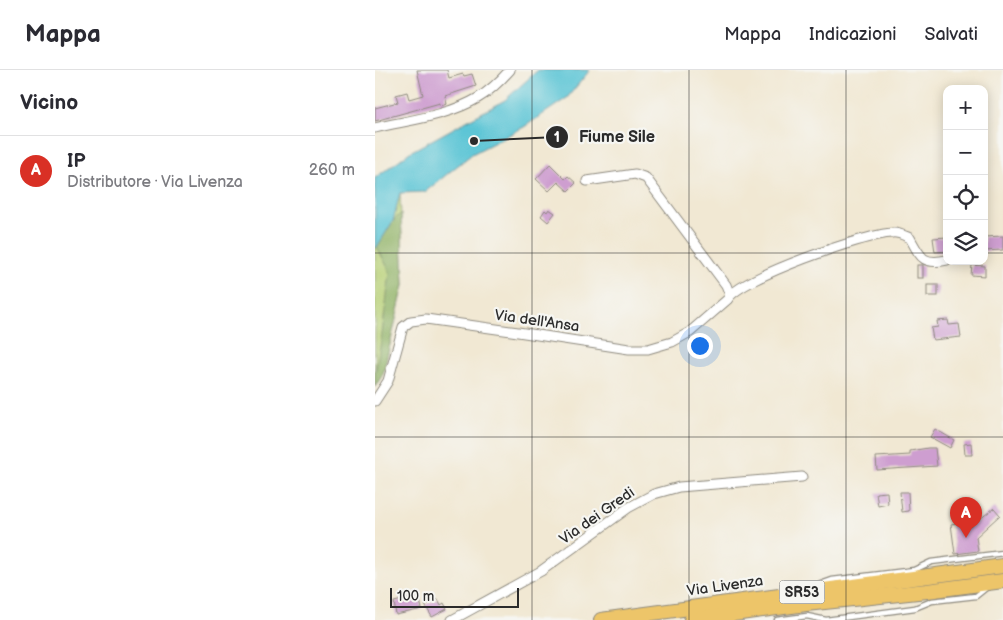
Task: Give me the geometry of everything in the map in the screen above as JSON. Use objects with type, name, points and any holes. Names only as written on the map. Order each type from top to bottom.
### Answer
[{"type":"highway","name":"Via Livenza","points":[[601,620],[1003,566]]},
{"type":"highway","name":"Via Livenza","points":[[692,620],[998,581]]},
{"type":"street","points":[[375,128],[437,113],[479,98],[510,70]]},
{"type":"street","points":[[587,181],[635,174],[646,178],[726,285],[730,295]]},
{"type":"street","name":"Via dell'Ansa","points":[[375,401],[388,381],[402,330],[411,321],[419,319],[629,349],[648,349],[672,342],[690,332],[728,300],[730,295],[754,280],[770,272],[850,242],[894,232],[910,238],[919,254],[925,260],[933,263],[943,261]]},
{"type":"street","name":"Via dei Gredi","points":[[452,620],[541,571],[628,508],[653,494],[679,487],[802,477]]},
{"type":"lane","points":[[801,592],[832,580],[914,570],[931,562],[1003,553]]},
{"type":"lane","points":[[777,620],[807,616],[826,620],[915,608],[932,601],[976,596],[998,581]]},
{"type":"green space","points":[[400,193],[404,285],[383,374],[375,387],[375,248],[393,221]]},
{"type":"green space","points":[[401,213],[404,285],[383,374],[375,387],[375,373],[390,272],[377,247],[393,221]]},
{"type":"water","points":[[538,70],[590,70],[567,98],[524,127],[472,154],[425,192],[400,193],[393,221],[375,248],[375,178],[410,152],[505,100]]},
{"type":"building","points":[[417,70],[447,70],[449,78],[463,74],[464,76],[472,74],[476,86],[445,96],[447,104],[440,106],[440,103],[375,121],[375,108],[398,102],[396,95],[407,92],[409,99],[423,95]]},
{"type":"building","points":[[550,164],[565,179],[568,176],[576,183],[568,191],[558,182],[549,191],[536,179]]},
{"type":"building","points":[[549,209],[555,213],[548,222],[541,216],[545,210],[547,212]]},
{"type":"building","points":[[1003,236],[1003,250],[988,251],[988,237]]},
{"type":"building","points":[[943,237],[943,251],[935,252],[933,238]]},
{"type":"building","points":[[917,265],[923,265],[923,278],[917,278]]},
{"type":"building","points":[[972,265],[985,266],[985,276],[971,275]]},
{"type":"building","points":[[927,285],[938,285],[938,296],[927,296]]},
{"type":"building","points":[[948,320],[949,325],[959,324],[961,337],[933,340],[931,328],[938,327],[937,321]]},
{"type":"building","points":[[935,429],[954,440],[950,448],[930,437]]},
{"type":"building","points":[[971,443],[972,455],[965,455],[964,444]]},
{"type":"building","points":[[935,448],[937,466],[877,470],[876,457],[910,455],[910,451]]},
{"type":"building","points":[[887,492],[888,504],[878,506],[876,493]]},
{"type":"building","points":[[900,492],[908,492],[909,511],[902,512]]},
{"type":"building","points":[[994,508],[1000,515],[976,537],[978,551],[955,554],[951,524],[969,521],[970,527]]},
{"type":"building","points":[[419,596],[422,609],[396,615],[394,602]]},
{"type":"building","points":[[438,599],[441,605],[444,603],[447,609],[432,617],[425,605]]},
{"type":"place","name":"Fiume Sile","points":[[474,141]]},
{"type":"place","name":"IP","points":[[966,538]]}]
